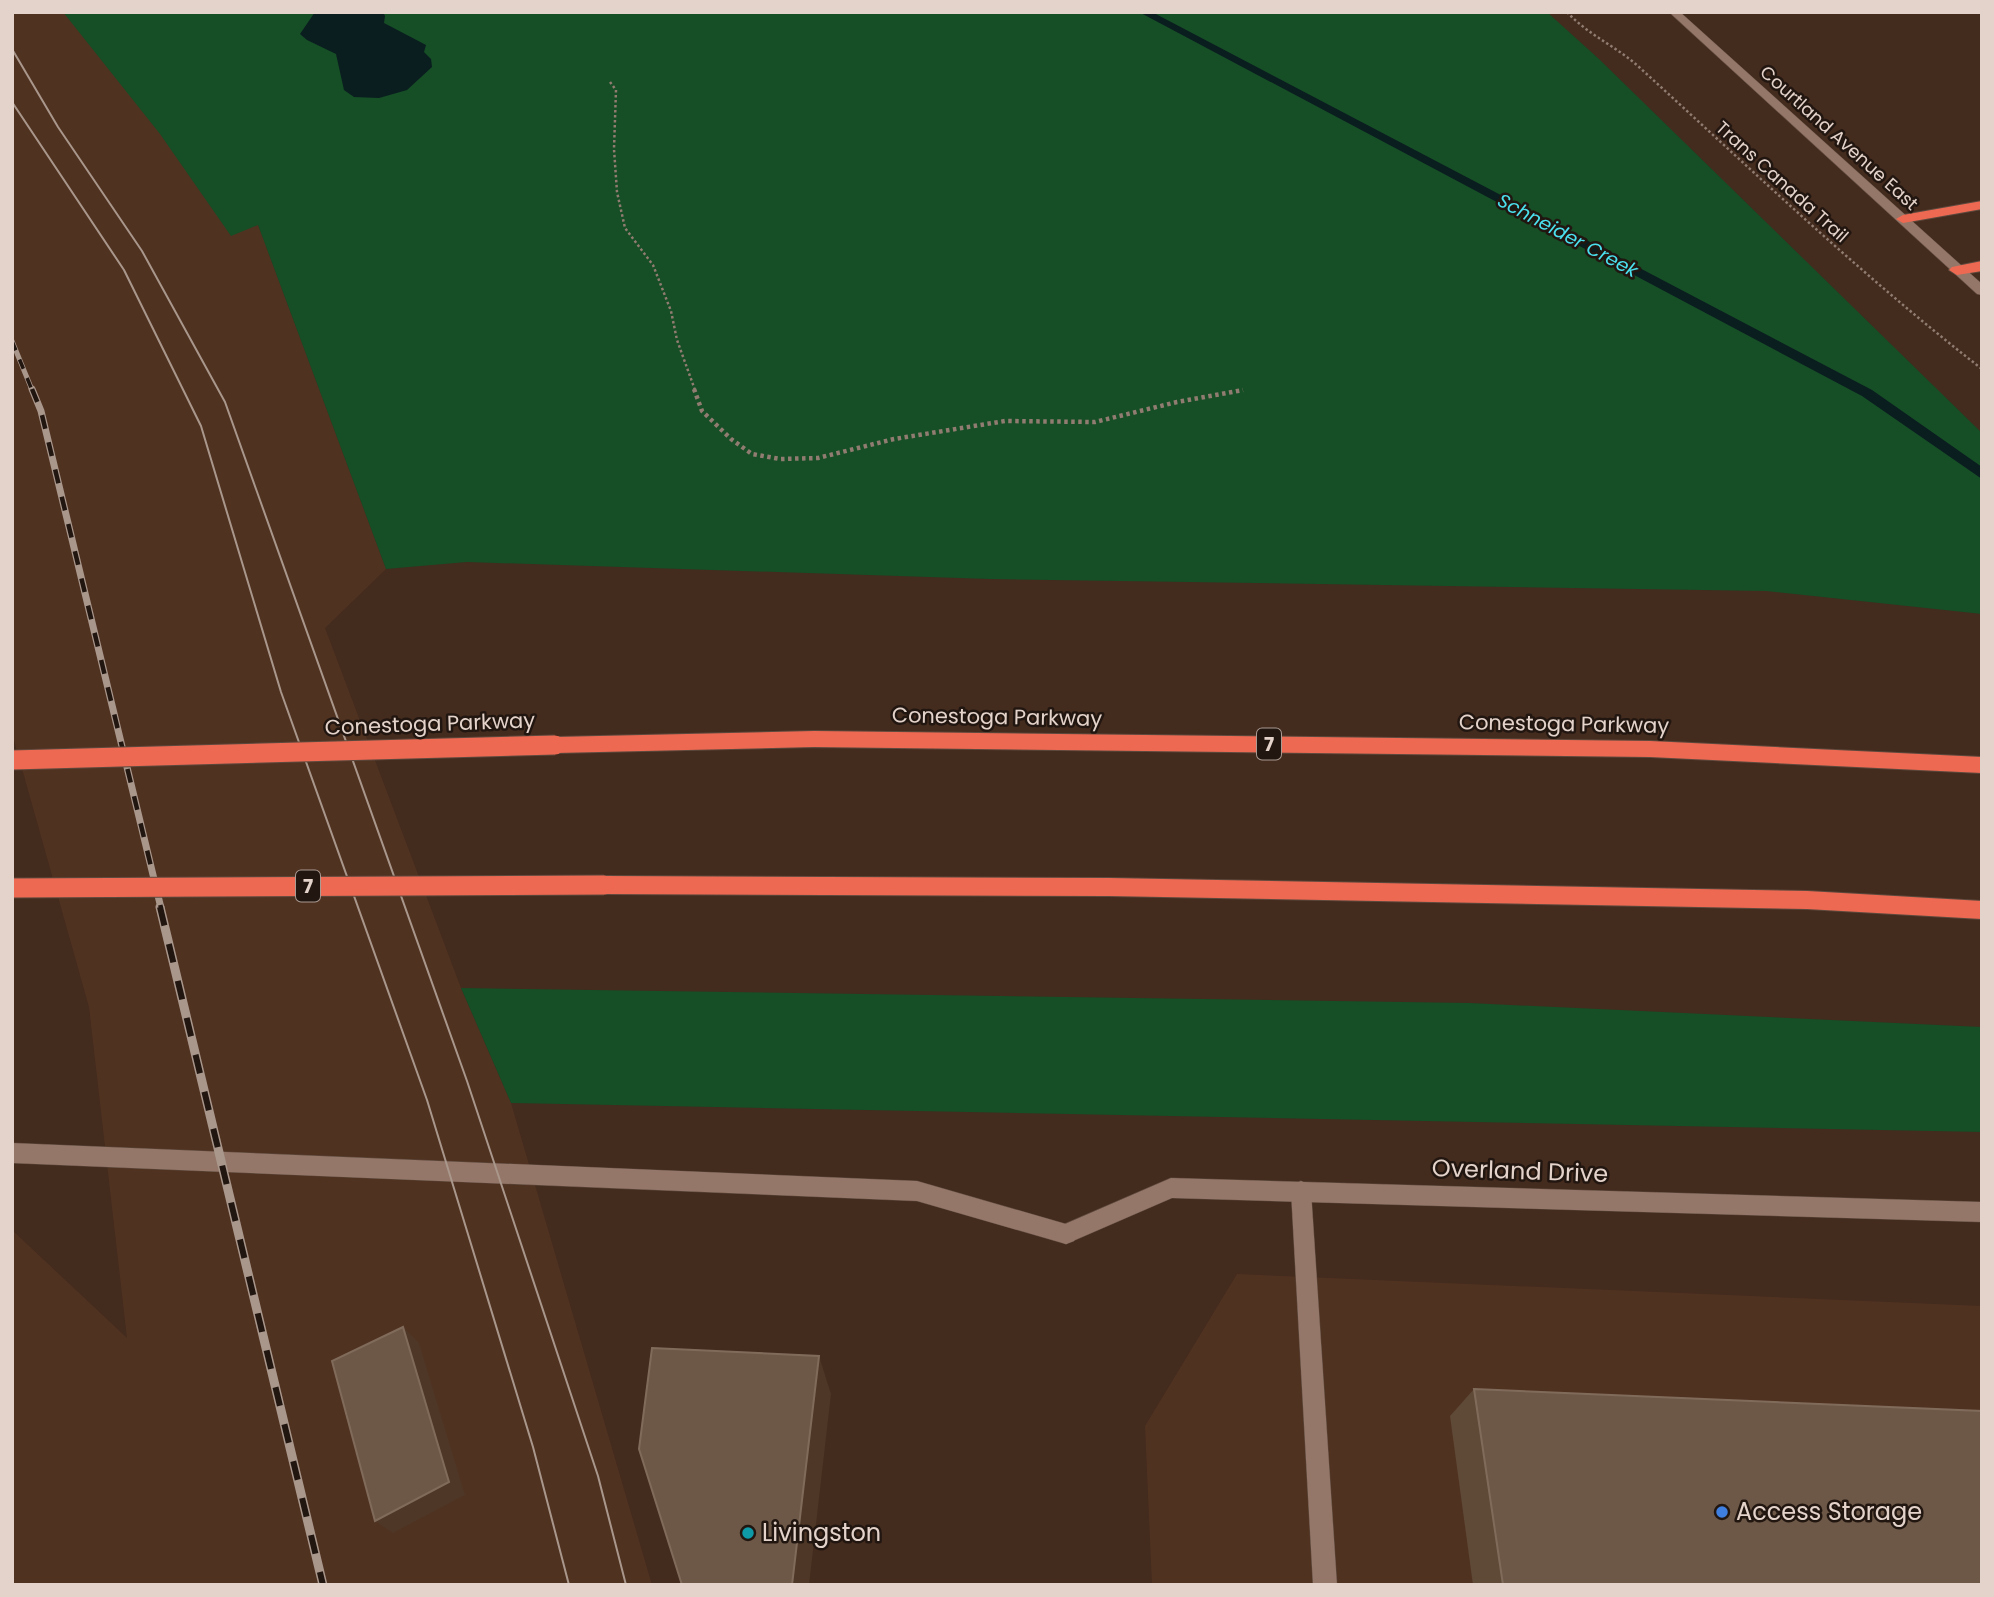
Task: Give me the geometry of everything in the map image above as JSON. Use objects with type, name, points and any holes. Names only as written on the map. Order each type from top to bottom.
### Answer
[{"type":"highway","points":[[1903,219],[1982,205]]},
{"type":"highway","points":[[1957,270],[1982,266]]},
{"type":"highway","name":"Conestoga Parkway","points":[[12,760],[814,739],[1650,749],[1982,765]]},
{"type":"highway","name":"7","points":[[12,888],[604,885],[1109,887],[1807,900],[1982,910]]},
{"type":"main road","name":"Courtland Avenue East","points":[[1674,12],[1982,291]]},
{"type":"main road","name":"Overland Drive","points":[[12,1153],[917,1191],[1066,1234],[1171,1188],[1982,1212]]},
{"type":"main road","points":[[1301,1191],[1325,1585]]},
{"type":"path","name":"Trans Canada Trail","points":[[1567,12],[1578,26],[1625,54],[1753,177],[1903,310],[1982,369]]},
{"type":"path","points":[[610,82],[616,90],[614,149],[617,192],[625,228],[653,265],[671,311],[677,340],[702,411],[731,439],[752,454],[780,459],[818,458],[894,439],[1005,421],[1095,422],[1177,402],[1243,390]]},
{"type":"shaded area","points":[[12,12],[179,12],[386,569],[325,628],[461,988],[511,1103],[652,1585],[12,1585],[12,1230],[127,1338],[89,1007],[12,733]]},
{"type":"shaded area","points":[[315,12],[383,12],[384,23],[426,45],[424,52],[431,59],[432,67],[407,90],[379,98],[354,97],[344,90],[336,54],[300,34]]},
{"type":"shaded area","points":[[1237,1274],[1982,1306],[1982,1585],[1152,1585],[1145,1426]]},
{"type":"green space","points":[[63,12],[1547,12],[1599,59],[1982,433],[1982,614],[1766,591],[989,579],[467,562],[386,569],[258,225],[231,236],[160,134]]},
{"type":"green space","points":[[461,988],[1470,1003],[1982,1027],[1982,1132],[511,1103]]},
{"type":"building","points":[[403,1327],[449,1482],[375,1521],[332,1361]]},
{"type":"building","name":"Livingston","points":[[652,1348],[819,1356],[792,1585],[682,1585],[639,1449]]},
{"type":"building","name":"Access Storage","points":[[1474,1389],[1982,1411],[1982,1585],[1503,1585]]},
{"type":"waterway","name":"Schneider Creek","points":[[1144,12],[1867,393],[1982,474]]},
{"type":"tram line","points":[[12,49],[58,127],[142,251],[225,402],[467,1081],[598,1476],[626,1585]]},
{"type":"tram line","points":[[12,102],[124,270],[201,426],[281,692],[427,1100],[533,1447],[569,1585]]},
{"type":"railway","points":[[12,341],[32,390]]},
{"type":"railway","points":[[32,389],[41,411],[161,908]]},
{"type":"railway","points":[[160,907],[323,1585]]},
{"type":"place","name":"Access Storage","points":[[1722,1512]]},
{"type":"place","name":"Livingston","points":[[748,1533]]}]
